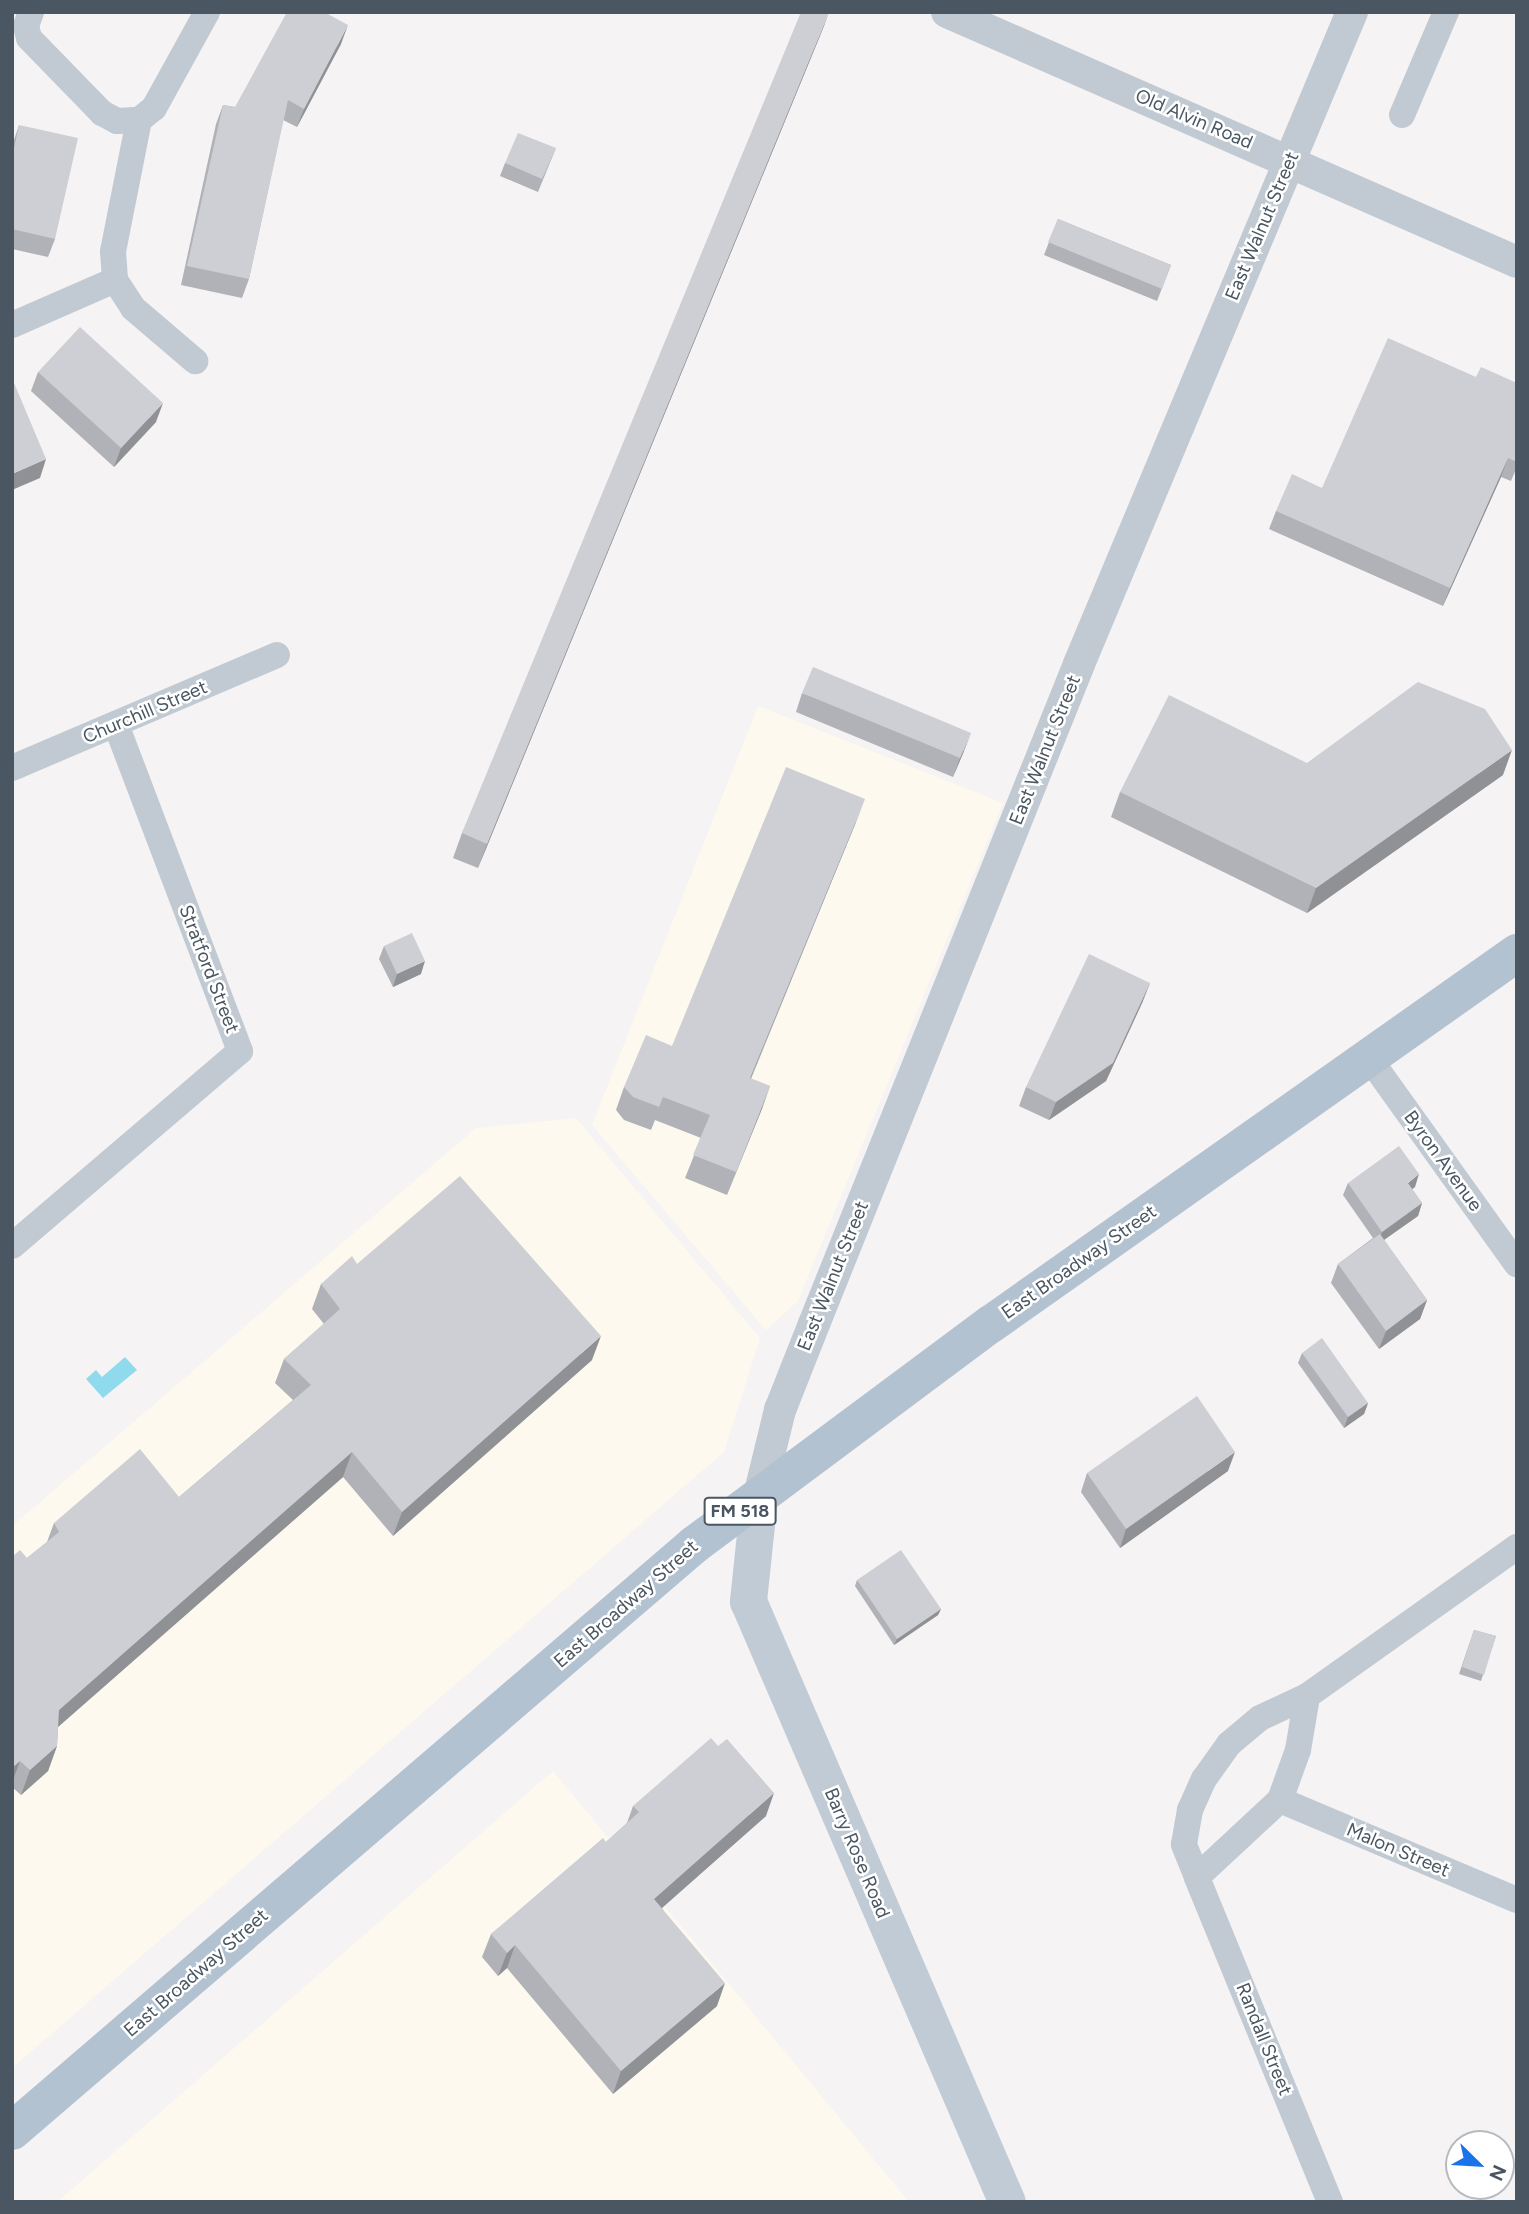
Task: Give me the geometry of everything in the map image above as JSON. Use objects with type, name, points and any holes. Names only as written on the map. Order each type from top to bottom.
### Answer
[{"type":"main road","name":"East Broadway Street","points":[[12,2131],[694,1545],[991,1324],[1517,953]]},
{"type":"main road","name":"Barry Rose Road","points":[[760,1496],[748,1601],[1007,2202]]},
{"type":"street","points":[[31,12],[26,26],[29,38],[102,113],[117,121],[139,120],[154,108],[206,12]]},
{"type":"street","name":"Old Alvin Road","points":[[947,12],[1290,160],[1517,262]]},
{"type":"street","name":"East Walnut Street","points":[[760,1496],[780,1410],[796,1369],[1079,664],[1352,12]]},
{"type":"street","points":[[1402,115],[1446,12]]},
{"type":"street","points":[[139,120],[113,251],[115,280],[133,308],[195,361]]},
{"type":"street","points":[[12,325],[115,280]]},
{"type":"street","name":"Churchill Street","points":[[12,768],[277,655]]},
{"type":"street","name":"Stratford Street","points":[[12,1246],[240,1051],[116,724]]},
{"type":"street","name":"Byron Avenue","points":[[1369,1058],[1517,1265]]},
{"type":"street","name":"Randall Street","points":[[1330,2202],[1184,1844],[1190,1810],[1204,1779],[1229,1744],[1261,1717],[1307,1696],[1517,1547]]},
{"type":"street","points":[[1197,1877],[1280,1800],[1298,1750],[1307,1696]]},
{"type":"street","name":"Malon Street","points":[[1280,1800],[1517,1900]]},
{"type":"shaded area","points":[[758,706],[1003,803],[798,1301],[766,1330],[592,1125]]},
{"type":"shaded area","points":[[576,1118],[760,1338],[724,1452],[12,2068],[12,1526],[476,1128]]},
{"type":"shaded area","points":[[553,1771],[909,2202],[57,2202]]},
{"type":"water","points":[[125,1357],[137,1370],[103,1398],[86,1379],[96,1370],[102,1377]]},
{"type":"building","points":[[287,12],[324,12],[348,25],[304,109],[288,100],[249,279],[187,266],[223,105],[235,107]]},
{"type":"building","points":[[801,12],[829,12],[487,844],[462,833]]},
{"type":"building","points":[[19,125],[78,138],[55,239],[12,229],[12,158]]},
{"type":"building","points":[[518,133],[556,148],[542,179],[505,163]]},
{"type":"building","points":[[1058,219],[1171,265],[1162,289],[1048,242]]},
{"type":"building","points":[[80,327],[163,403],[121,448],[38,372]]},
{"type":"building","points":[[1388,338],[1476,377],[1481,367],[1517,383],[1517,462],[1508,458],[1450,588],[1276,511],[1292,474],[1322,488]]},
{"type":"building","points":[[12,378],[46,459],[12,474]]},
{"type":"building","points":[[813,667],[971,733],[960,758],[802,693]]},
{"type":"building","points":[[1418,682],[1485,709],[1512,750],[1316,888],[1120,792],[1169,695],[1307,763]]},
{"type":"building","points":[[786,767],[865,799],[750,1078],[770,1086],[736,1172],[693,1155],[710,1115],[663,1097],[659,1107],[633,1097],[624,1087],[646,1035],[672,1046]]},
{"type":"building","points":[[412,933],[425,961],[397,974],[384,946]]},
{"type":"building","points":[[1089,954],[1150,983],[1113,1063],[1056,1102],[1026,1087]]},
{"type":"building","points":[[1399,1146],[1419,1174],[1408,1183],[1422,1203],[1382,1232],[1348,1183]]},
{"type":"building","points":[[460,1176],[601,1336],[402,1512],[352,1452],[59,1710],[57,1746],[30,1770],[20,1761],[12,1768],[12,1557],[20,1550],[27,1558],[59,1532],[54,1523],[140,1449],[179,1497],[311,1385],[284,1359],[340,1309],[321,1284],[352,1256],[357,1264]]},
{"type":"building","points":[[1380,1234],[1427,1300],[1386,1331],[1338,1264]]},
{"type":"building","points":[[1322,1338],[1368,1403],[1348,1417],[1302,1353]]},
{"type":"building","points":[[1197,1396],[1235,1452],[1126,1529],[1087,1473]]},
{"type":"building","points":[[901,1550],[941,1609],[897,1639],[857,1580]]},
{"type":"building","points":[[1474,1630],[1496,1636],[1484,1675],[1462,1667]]},
{"type":"building","points":[[711,1738],[718,1746],[727,1739],[774,1793],[654,1899],[725,1983],[621,2071],[515,1945],[507,1953],[491,1934],[603,1838],[606,1842],[639,1812],[633,1806]]}]
